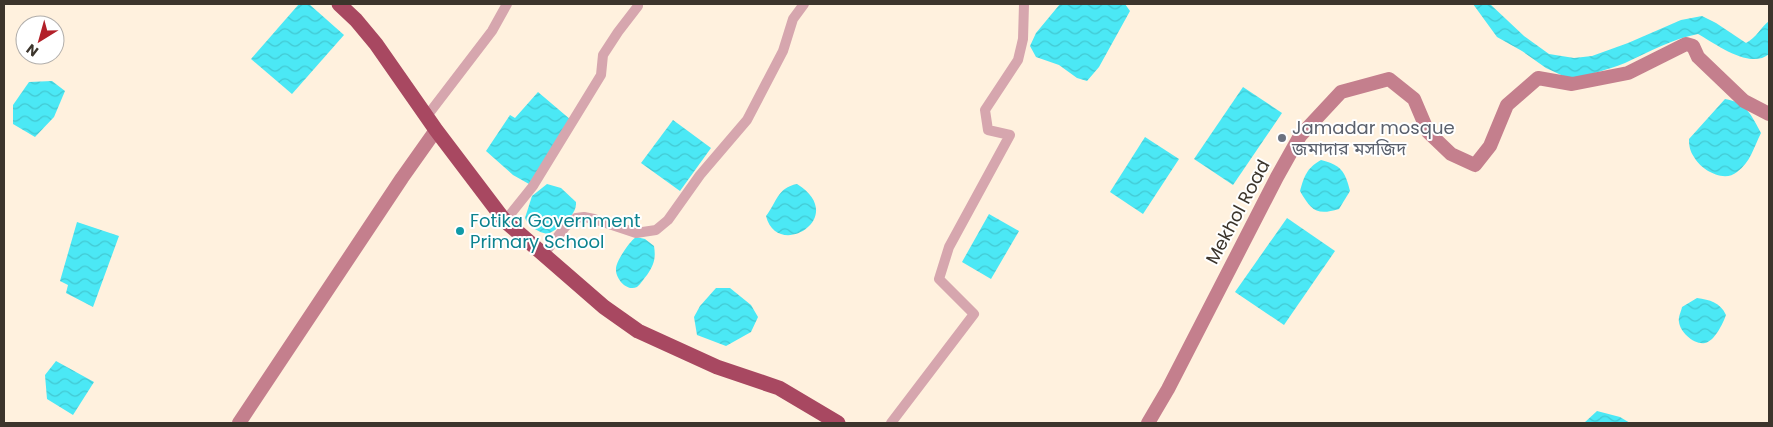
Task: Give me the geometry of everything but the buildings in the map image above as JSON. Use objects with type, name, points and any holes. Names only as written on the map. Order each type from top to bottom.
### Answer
[{"type":"highway","points":[[339,4],[356,20],[376,44],[436,130],[505,220],[543,255],[604,306],[638,331],[717,367],[779,388],[838,423]]},
{"type":"street","points":[[427,116],[492,31],[507,4]]},
{"type":"street","points":[[543,255],[566,226],[576,218],[594,219],[636,233],[656,230],[668,220],[700,175],[747,120],[783,51],[793,19],[804,4]]},
{"type":"street","points":[[891,423],[974,314],[939,279],[949,247],[1010,135],[988,130],[985,110],[1018,60],[1023,39],[1024,4]]},
{"type":"street","points":[[505,220],[533,186],[601,75],[603,55],[638,6]]},
{"type":"street","name":"Mekhol Road","points":[[1148,423],[1168,389],[1300,136],[1341,92],[1389,78],[1414,98],[1428,132],[1451,154],[1475,164],[1490,146],[1508,104],[1538,78],[1572,84],[1628,73],[1686,44],[1693,46],[1698,56],[1744,101],[1769,114]]},
{"type":"street","points":[[239,423],[436,130]]},
{"type":"water","points":[[299,4],[309,4],[344,35],[292,94],[251,59]]},
{"type":"water","points":[[1060,4],[1125,4],[1130,11],[1099,67],[1087,81],[1077,78],[1059,65],[1036,57],[1030,46],[1036,33]]},
{"type":"water","points":[[1473,4],[1490,4],[1524,36],[1549,54],[1574,58],[1592,56],[1681,20],[1702,16],[1746,43],[1769,21],[1769,54],[1761,58],[1743,57],[1723,49],[1698,34],[1670,42],[1619,65],[1572,80],[1546,68],[1522,51],[1497,37]]},
{"type":"water","points":[[52,81],[65,91],[54,117],[35,137],[13,124],[13,105],[29,82]]},
{"type":"water","points":[[1243,87],[1282,113],[1233,185],[1194,159]]},
{"type":"water","points":[[538,92],[571,120],[529,184],[513,175],[486,151],[510,115],[515,118]]},
{"type":"water","points":[[1725,99],[1738,103],[1743,107],[1761,133],[1745,164],[1732,175],[1720,176],[1713,174],[1697,162],[1691,151],[1689,139]]},
{"type":"water","points":[[673,120],[711,148],[680,191],[641,163]]},
{"type":"water","points":[[1145,137],[1179,159],[1143,214],[1110,192]]},
{"type":"water","points":[[1321,160],[1338,167],[1346,178],[1350,191],[1339,209],[1325,212],[1315,210],[1300,191],[1307,173],[1312,166]]},
{"type":"water","points":[[547,184],[561,188],[576,202],[574,212],[570,217],[548,234],[534,229],[525,218],[532,196]]},
{"type":"water","points":[[797,184],[811,197],[816,209],[813,220],[806,229],[795,234],[783,235],[773,229],[766,216],[781,192]]},
{"type":"water","points":[[989,214],[1019,231],[991,279],[962,262]]},
{"type":"water","points":[[1287,218],[1335,251],[1284,325],[1235,292]]},
{"type":"water","points":[[77,222],[119,236],[93,307],[66,293],[68,285],[60,281]]},
{"type":"water","points":[[636,237],[645,239],[654,246],[655,254],[653,265],[638,286],[630,288],[623,284],[616,274],[616,266],[623,252]]},
{"type":"water","points":[[716,288],[730,288],[751,305],[758,317],[751,332],[726,346],[697,335],[694,317],[700,306]]},
{"type":"water","points":[[1697,298],[1714,302],[1721,307],[1726,315],[1721,327],[1712,339],[1705,343],[1696,342],[1688,337],[1682,330],[1679,322],[1682,307]]},
{"type":"water","points":[[56,361],[94,382],[73,415],[47,399],[45,375]]},
{"type":"water","points":[[1597,411],[1620,417],[1630,423],[1584,423]]},
{"type":"place","name":"Jamadar mosque জমাদার মসজিদ","points":[[1282,138]]},
{"type":"place","name":"Fotika Government Primary School","points":[[460,231]]}]
